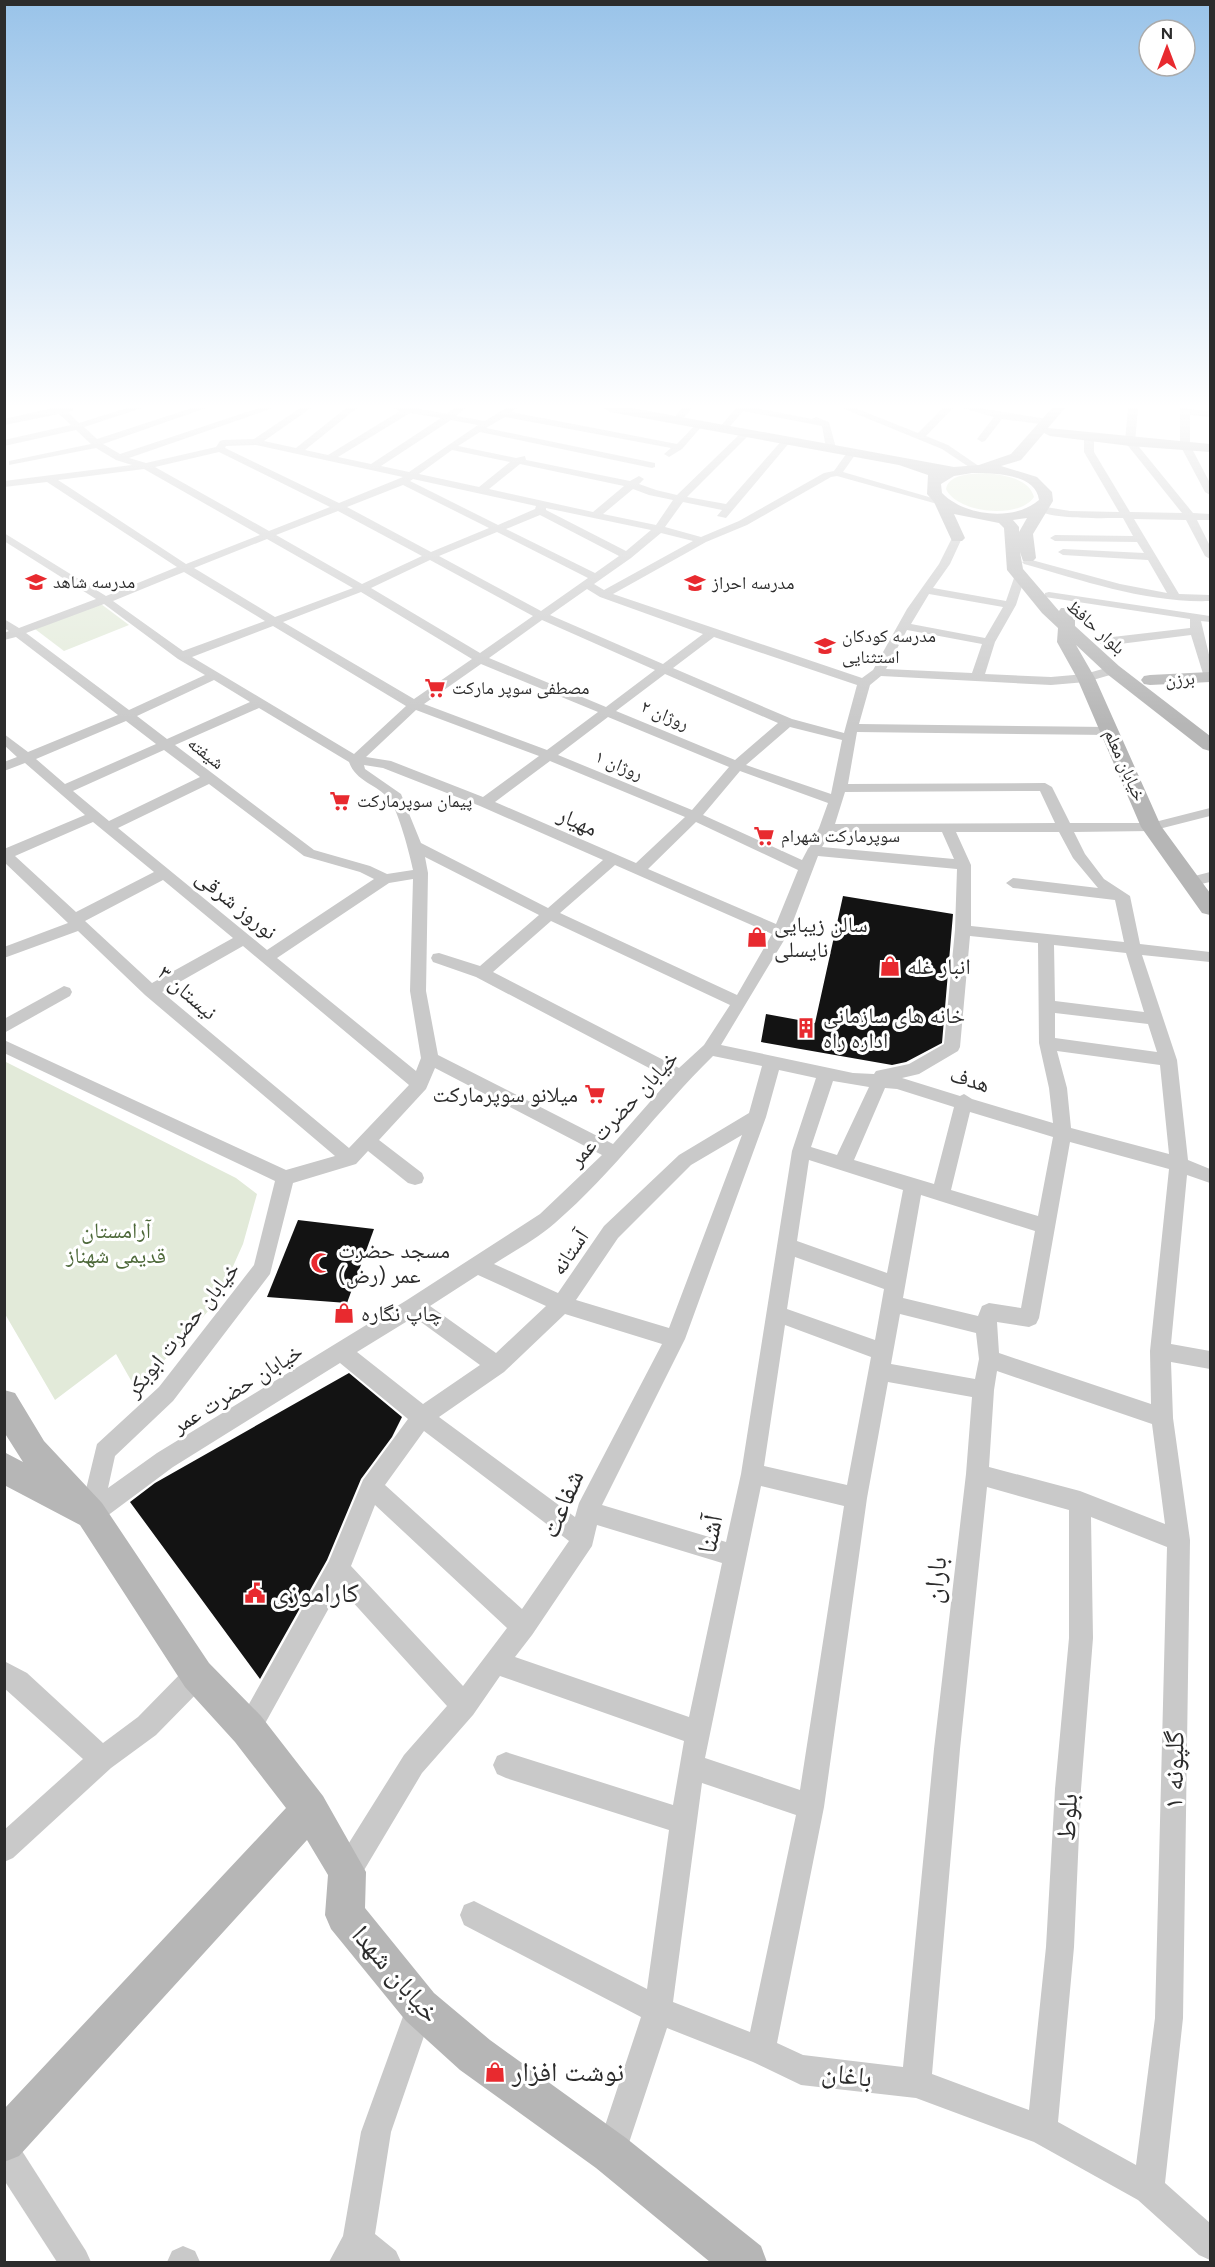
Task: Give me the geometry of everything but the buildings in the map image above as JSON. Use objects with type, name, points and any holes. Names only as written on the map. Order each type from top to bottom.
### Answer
[{"type":"main road","points":[[949,514],[961,531]]},
{"type":"main road","points":[[972,514],[1004,519],[1011,527]]},
{"type":"main road","points":[[961,531],[989,517],[1024,514]]},
{"type":"main road","name":"بلوار حافظ","points":[[1037,514],[1025,534],[1031,574],[1067,620],[1113,670],[1210,744]]},
{"type":"main road","points":[[961,531],[983,520],[1011,527]]},
{"type":"main road","name":"بلوار حافظ","points":[[1011,527],[1012,557],[1019,577],[1067,620],[1104,642],[1210,726]]},
{"type":"main road","name":"خیابان معلم","points":[[1067,620],[1066,642],[1086,678],[1151,827],[1201,879],[1210,909]]},
{"type":"main road","name":"برزن","points":[[1150,680],[1210,677]]},
{"type":"main road","points":[[4,1403],[33,1451],[91,1514],[197,1675],[248,1729],[310,1809],[347,1872]]},
{"type":"main road","points":[[4,1466],[91,1514]]},
{"type":"main road","points":[[4,2141],[310,1809]]},
{"type":"main road","name":"خیابان شهدا","points":[[347,1872],[345,1915],[420,2007],[474,2055],[610,2153],[745,2262]]},
{"type":"street","name":"روژان ۱","points":[[103,514],[185,568],[414,705],[550,756],[694,816],[806,868]]},
{"type":"street","name":"روژان ۲","points":[[229,514],[362,588],[481,659],[737,766],[838,795],[1045,788],[1065,826]]},
{"type":"street","points":[[11,634],[105,600],[322,514]]},
{"type":"street","points":[[352,514],[542,616],[787,722],[851,733],[1109,731]]},
{"type":"street","points":[[470,514],[590,581],[604,595],[712,633],[871,677],[1051,681],[1086,678],[1113,670]]},
{"type":"street","points":[[182,656],[362,588],[431,556],[500,530],[530,514]]},
{"type":"street","points":[[551,514],[627,556]]},
{"type":"street","points":[[586,514],[702,540]]},
{"type":"street","points":[[355,760],[414,705],[627,556],[658,529],[669,514]]},
{"type":"street","points":[[702,540],[724,514]]},
{"type":"street","points":[[604,595],[702,540],[759,514]]},
{"type":"street","points":[[1063,514],[1210,517]]},
{"type":"street","points":[[1187,514],[1210,556]]},
{"type":"street","points":[[1126,516],[1175,597]]},
{"type":"street","name":"خیابان حضرت عمر","points":[[91,1514],[165,1460],[414,1306],[547,1219],[615,1154],[681,1077],[710,1049],[781,932],[838,795],[851,733],[871,677],[905,626],[913,609],[928,590],[961,531]]},
{"type":"street","points":[[4,536],[105,600],[213,676],[355,760],[359,771],[396,797],[415,846],[421,873],[418,991],[430,1058],[420,1084],[350,1158],[285,1178],[4,1046]]},
{"type":"street","points":[[1075,573],[1055,538],[1139,539]]},
{"type":"street","points":[[1063,552],[1152,557]]},
{"type":"street","points":[[1028,562],[1125,588],[1175,597],[1210,598]]},
{"type":"street","points":[[977,678],[989,642],[1010,605],[1019,577]]},
{"type":"street","points":[[1110,603],[1125,588]]},
{"type":"street","points":[[928,590],[1010,605]]},
{"type":"street","points":[[1048,595],[1110,603],[1195,625]]},
{"type":"street","points":[[1104,642],[1195,625],[1210,619]]},
{"type":"street","name":"شیفته","points":[[4,622],[11,634],[165,743],[309,853],[365,869],[385,879]]},
{"type":"street","points":[[1195,625],[1210,677]]},
{"type":"street","points":[[905,626],[989,642]]},
{"type":"street","points":[[485,803],[712,633]]},
{"type":"street","points":[[4,768],[127,716],[213,676]]},
{"type":"street","points":[[63,790],[259,703]]},
{"type":"street","points":[[637,871],[694,816],[737,766],[787,722]]},
{"type":"street","name":"نوروز شرقی","points":[[4,738],[63,790],[420,1084]]},
{"type":"street","name":"مهیار","points":[[355,760],[386,764],[485,803],[781,932]]},
{"type":"street","points":[[108,827],[210,778]]},
{"type":"street","points":[[826,828],[1151,827],[1210,812]]},
{"type":"street","points":[[5,854],[95,816]]},
{"type":"street","points":[[1065,826],[1078,855],[1098,882],[1122,896]]},
{"type":"street","points":[[853,1079],[913,1070],[952,1047],[963,930],[964,865],[947,827]]},
{"type":"street","points":[[415,846],[550,915],[740,1003]]},
{"type":"street","points":[[813,851],[964,865]]},
{"type":"street","name":"نیستان ۳","points":[[5,854],[151,991],[350,1158]]},
{"type":"street","points":[[482,974],[613,859]]},
{"type":"street","points":[[4,952],[76,923],[164,873]]},
{"type":"street","points":[[267,957],[385,879],[421,873]]},
{"type":"street","points":[[1012,884],[1122,896]]},
{"type":"street","name":"گلپونه ۱","points":[[1122,896],[1133,950],[1168,1060],[1179,1164],[1160,1351],[1162,1418],[1179,1540],[1169,2018],[1149,2189]]},
{"type":"street","points":[[963,930],[1210,957]]},
{"type":"street","points":[[151,991],[244,939]]},
{"type":"street","points":[[787,1246],[893,1294],[986,1327],[989,1312],[1029,1318],[1063,1133],[1058,1088],[1047,1042],[1046,940]]},
{"type":"street","points":[[439,957],[482,974],[681,1077]]},
{"type":"street","points":[[4,1026],[64,992]]},
{"type":"street","points":[[1046,1006],[1155,1019]]},
{"type":"street","points":[[1047,1042],[1168,1060]]},
{"type":"street","name":"هدف","points":[[710,1049],[853,1079],[897,1083],[964,1101],[1063,1133],[1179,1164],[1210,1176]]},
{"type":"street","points":[[430,1058],[615,1154]]},
{"type":"street","name":"شفاعت","points":[[347,1872],[413,1764],[464,1706],[495,1662],[524,1627],[584,1538],[587,1510],[675,1339],[757,1117],[772,1062]]},
{"type":"street","name":"آشنا","points":[[610,2153],[658,2010],[691,1766],[752,1474],[801,1151],[827,1072]]},
{"type":"street","points":[[843,1163],[880,1081]]},
{"type":"street","points":[[941,1193],[964,1101]]},
{"type":"street","name":"آستانه","points":[[248,1729],[338,1569],[371,1487],[422,1417],[497,1365],[562,1304],[611,1232],[685,1160],[757,1117]]},
{"type":"street","points":[[368,1141],[415,1178]]},
{"type":"street","points":[[801,1151],[1045,1226]]},
{"type":"street","name":"خیابان حضرت ابوبکر","points":[[91,1514],[105,1451],[166,1394],[263,1268],[285,1178]]},
{"type":"street","points":[[761,2051],[811,1807],[856,1498],[913,1187]]},
{"type":"street","points":[[476,1265],[562,1304],[675,1339]]},
{"type":"street","points":[[414,1306],[497,1365]]},
{"type":"street","points":[[778,1314],[882,1362],[983,1390]]},
{"type":"street","name":"باران","points":[[916,2083],[947,1749],[988,1359],[986,1327]]},
{"type":"street","points":[[340,1350],[422,1417],[584,1538]]},
{"type":"street","points":[[1160,1351],[1210,1360]]},
{"type":"street","points":[[988,1359],[1162,1418]]},
{"type":"street","points":[[752,1474],[856,1498]]},
{"type":"street","points":[[977,1474],[1080,1502],[1179,1540]]},
{"type":"street","points":[[371,1487],[524,1627]]},
{"type":"street","name":"بلوط","points":[[1042,2130],[1060,1947],[1068,1789],[1081,1638],[1080,1502]]},
{"type":"street","points":[[587,1510],[736,1556]]},
{"type":"street","points":[[338,1569],[464,1706]]},
{"type":"street","points":[[495,1662],[697,1733]]},
{"type":"street","points":[[4,1673],[18,1682],[102,1759]]},
{"type":"street","points":[[4,1848],[102,1759],[147,1726],[197,1675]]},
{"type":"street","points":[[506,1765],[683,1821]]},
{"type":"street","points":[[691,1766],[811,1807]]},
{"type":"street","name":"باغان","points":[[474,1915],[658,2010],[761,2051],[801,2070],[916,2083],[1042,2130],[1149,2189],[1210,2244]]},
{"type":"street","points":[[385,2262],[352,2252],[376,2132],[420,2007]]},
{"type":"street","points":[[4,2151],[75,2262]]},
{"type":"green space","points":[[101,604],[129,625],[64,651],[35,629]]},
{"type":"green space","name":"آرامستان قدیمی شهناز","points":[[4,1061],[236,1178],[257,1194],[243,1244],[218,1300],[137,1391],[116,1354],[55,1400],[5,1314]]},
{"type":"place","name":"مدرسه شاهد","points":[[36,582]]},
{"type":"place","name":"مدرسه احراز","points":[[695,583]]},
{"type":"place","name":"مدرسه کودکان استثنایی","points":[[825,646]]},
{"type":"place","name":"مصطفی سوپر مارکت","points":[[435,688]]},
{"type":"place","name":"پیمان سوپرمارکت","points":[[340,801]]},
{"type":"place","name":"سوپرمارکت شهرام","points":[[764,836]]},
{"type":"place","name":"سالن زیبایی نایسلی","points":[[757,937]]},
{"type":"place","name":"انبار غله","points":[[890,966]]},
{"type":"place","name":"خانه های سازمانی اداره راه","points":[[806,1028]]},
{"type":"place","name":"میلانو سوپرمارکت","points":[[595,1094]]},
{"type":"place","name":"مسجد حضرت عمر (رض)","points":[[321,1263]]},
{"type":"place","name":"چاپ نگاره","points":[[344,1313]]},
{"type":"place","name":"کاراموزی","points":[[255,1593]]},
{"type":"place","name":"نوشت افزار","points":[[495,2072]]}]
